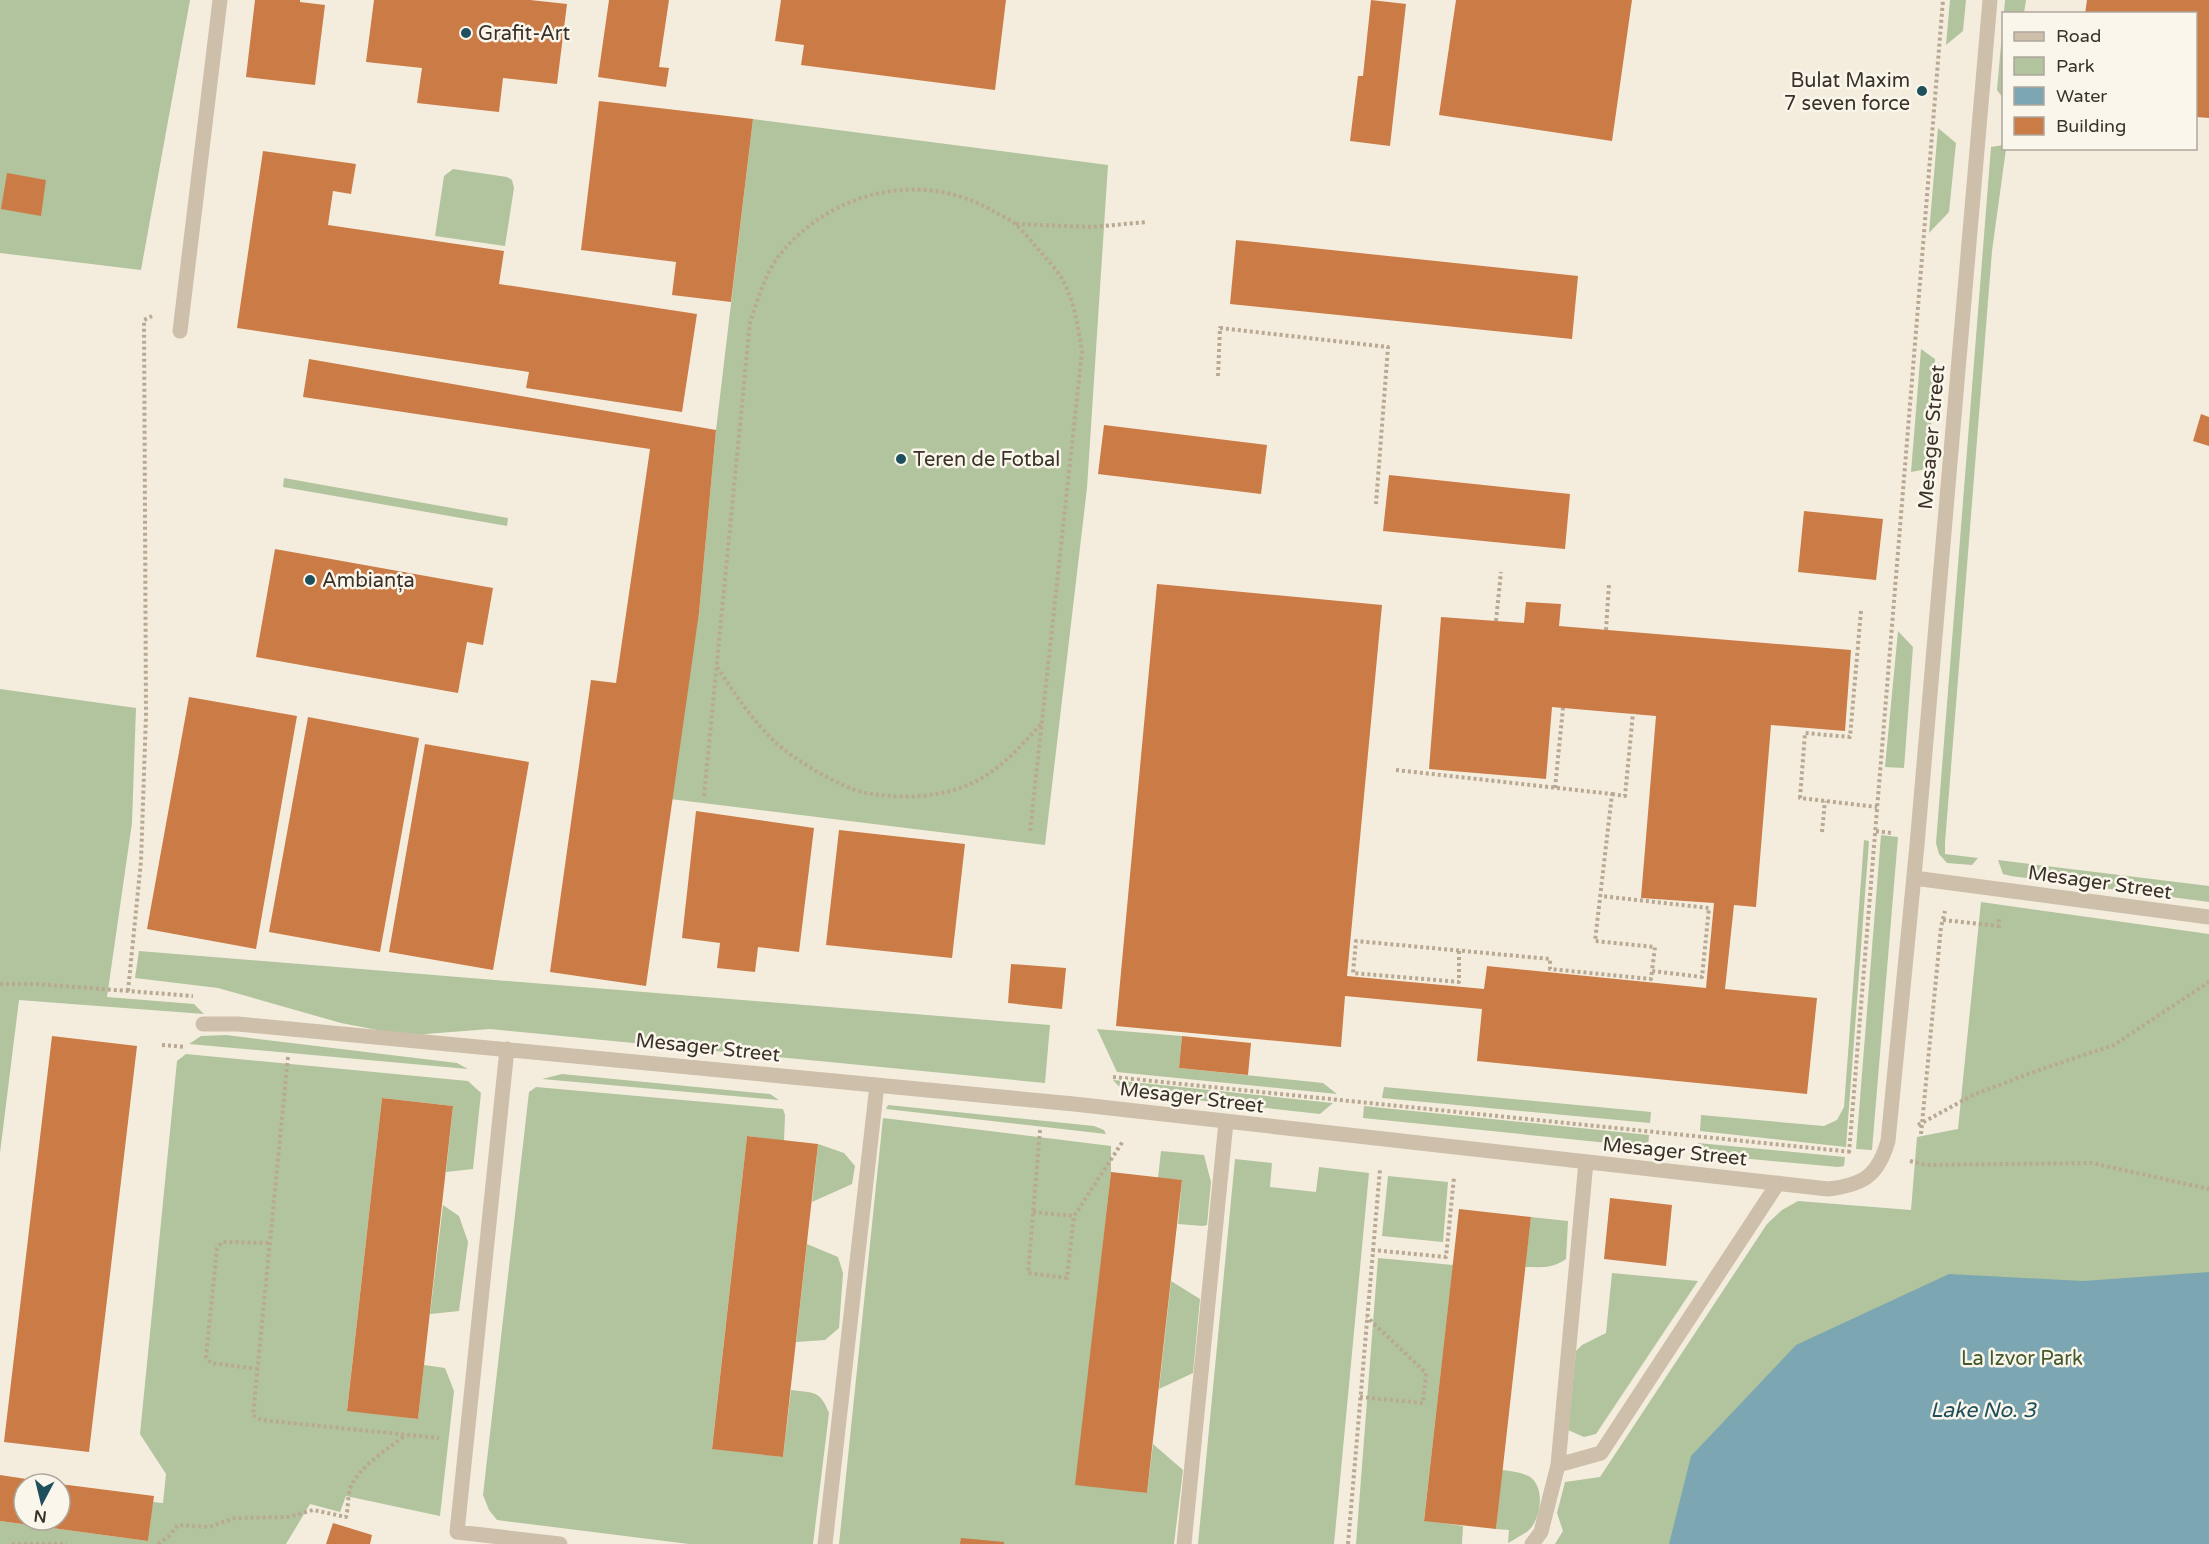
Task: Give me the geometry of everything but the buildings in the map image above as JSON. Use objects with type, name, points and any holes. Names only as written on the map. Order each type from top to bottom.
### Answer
[{"type":"lane","points":[[180,331],[220,0]]},
{"type":"lane","name":"Mesager Street","points":[[203,1024],[238,1024],[1074,1104],[1828,1189],[1847,1186],[1870,1176],[1879,1166],[1886,1148],[1914,878],[1990,0]]},
{"type":"lane","name":"Mesager Street","points":[[1914,878],[2209,917]]},
{"type":"lane","points":[[507,1049],[457,1532],[560,1544]]},
{"type":"lane","points":[[825,1544],[877,1085]]},
{"type":"lane","points":[[1184,1544],[1227,1122]]},
{"type":"lane","points":[[1532,1544],[1541,1532],[1558,1465],[1586,1162]]},
{"type":"lane","points":[[1558,1465],[1601,1453],[1778,1183]]},
{"type":"path","points":[[1847,1186],[1943,0]]},
{"type":"path","points":[[704,796],[750,322],[760,291],[781,253],[812,222],[849,202],[880,192],[913,189],[948,192],[981,204],[1015,224],[1063,279],[1074,308],[1082,352],[1030,832]]},
{"type":"path","points":[[1015,224],[1092,226],[1147,222]]},
{"type":"path","points":[[128,992],[141,861],[146,715],[144,320],[184,297]]},
{"type":"path","points":[[1218,376],[1220,328],[1388,347],[1376,504]]},
{"type":"path","points":[[1496,621],[1501,572]]},
{"type":"path","points":[[1606,630],[1609,584]]},
{"type":"path","points":[[1862,610],[1850,737],[1806,733],[1800,798],[1877,807]]},
{"type":"path","points":[[716,665],[752,718],[777,743],[818,773],[864,793],[908,797],[949,793],[984,777],[1011,756],[1042,723]]},
{"type":"path","points":[[1555,788],[1563,708]]},
{"type":"path","points":[[1396,770],[1625,796],[1633,713]]},
{"type":"path","points":[[1459,951],[1459,982],[1353,973],[1356,941],[1550,959],[1550,969],[1651,979],[1655,947],[1595,941],[1612,794]]},
{"type":"path","points":[[1822,832],[1825,801]]},
{"type":"path","points":[[1601,896],[1709,908],[1702,977],[1652,971]]},
{"type":"path","points":[[1921,1134],[1941,927],[1947,904]]},
{"type":"path","points":[[1886,1148],[1922,1122],[1973,1095],[2114,1045],[2209,982]]},
{"type":"path","points":[[0,984],[37,984],[196,996]]},
{"type":"path","points":[[288,1058],[254,1415],[261,1420],[466,1442]]},
{"type":"path","points":[[1102,1076],[1850,1152],[1886,1148],[1926,1165],[2092,1163],[2209,1189]]},
{"type":"path","points":[[1040,1130],[1028,1273],[1067,1278],[1074,1216],[1123,1140]]},
{"type":"path","points":[[1348,1544],[1380,1169]]},
{"type":"path","points":[[1372,1250],[1446,1257],[1454,1177]]},
{"type":"path","points":[[1033,1212],[1074,1216]]},
{"type":"path","points":[[258,1369],[211,1363],[206,1357],[212,1291],[217,1248],[222,1242],[270,1243]]},
{"type":"path","points":[[1360,1397],[1423,1403],[1426,1373],[1367,1316]]},
{"type":"path","points":[[158,1544],[168,1537],[178,1525],[209,1527],[235,1518],[288,1517],[313,1510],[346,1517],[351,1484],[373,1460],[407,1435]]},
{"type":"path","points":[[12,1544],[68,1544]]},
{"type":"green space","points":[[0,0],[190,0],[141,270],[0,253]]},
{"type":"green space","points":[[1950,0],[1966,0],[1963,31],[1946,45]]},
{"type":"green space","points":[[2005,0],[2026,0],[2024,12],[2004,12]]},
{"type":"green space","points":[[2002,34],[2002,97],[1997,90]]},
{"type":"green space","name":"Teren de Fotbal","points":[[753,119],[1108,165],[1087,488],[1045,845],[670,799],[699,613],[716,430]]},
{"type":"green space","points":[[1938,128],[1956,143],[1949,212],[1929,233]]},
{"type":"green space","points":[[2002,145],[2002,150],[2006,150],[1992,251],[1945,843],[1945,854],[1978,858],[1972,865],[1947,863],[1939,854],[1936,843],[1991,147]]},
{"type":"green space","points":[[453,169],[507,177],[512,180],[514,188],[505,246],[435,236],[444,176]]},
{"type":"green space","points":[[1921,349],[1935,359],[1929,463],[1922,470],[1911,472]]},
{"type":"green space","points":[[284,478],[508,518],[507,526],[283,487]]},
{"type":"green space","points":[[1898,631],[1913,647],[1904,768],[1885,767]]},
{"type":"green space","points":[[0,689],[136,708],[132,823],[107,997],[194,1004],[204,1014],[19,1000],[0,1153]]},
{"type":"green space","points":[[1881,835],[1898,837],[1872,1150],[1856,1149]]},
{"type":"green space","points":[[1864,840],[1869,841],[1846,1147],[1700,1131],[1701,1115],[1824,1126],[1837,1120],[1844,1107]]},
{"type":"green space","points":[[1998,860],[2209,886],[2209,902],[2011,876],[2003,874]]},
{"type":"green space","name":"La Izvor Park","points":[[1981,902],[2209,934],[2209,1544],[1555,1544],[1563,1531],[1557,1513],[1565,1482],[1600,1477],[1767,1224],[1782,1210],[1798,1201],[1911,1210],[1917,1137],[1958,1129]]},
{"type":"green space","points":[[139,951],[1050,1025],[1045,1083],[490,1029],[413,1035],[388,1032],[341,1023],[218,988],[135,978]]},
{"type":"green space","points":[[1097,1029],[1182,1036],[1179,1068],[1323,1083],[1337,1094],[1117,1072]]},
{"type":"green space","points":[[226,1035],[457,1063],[468,1069],[189,1044],[201,1036]]},
{"type":"green space","points":[[186,1054],[468,1081],[481,1093],[473,1169],[446,1172],[453,1106],[382,1098],[347,1410],[418,1419],[424,1365],[445,1368],[454,1391],[440,1516],[346,1496],[340,1512],[310,1504],[286,1544],[0,1544],[0,1521],[12,1523],[12,1532],[72,1531],[148,1541],[153,1502],[163,1503],[166,1474],[140,1434],[177,1061]]},
{"type":"green space","points":[[562,1074],[770,1094],[779,1100],[542,1079]]},
{"type":"green space","points":[[1113,1080],[1333,1103],[1320,1114],[1124,1092]]},
{"type":"green space","points":[[536,1087],[783,1109],[785,1115],[784,1141],[747,1136],[712,1448],[783,1457],[791,1390],[819,1396],[829,1413],[813,1544],[689,1544],[497,1520],[489,1510],[483,1495],[529,1092]]},
{"type":"green space","points":[[1384,1087],[1651,1112],[1650,1123],[1382,1098]]},
{"type":"green space","points":[[888,1105],[1094,1126],[1104,1130],[1106,1134],[886,1109]]},
{"type":"green space","points":[[1364,1106],[1649,1135],[1648,1147],[1363,1118]]},
{"type":"green space","points":[[883,1118],[1111,1146],[1111,1172],[1076,1484],[1147,1493],[1153,1444],[1183,1470],[1174,1544],[839,1544]]},
{"type":"green space","points":[[1698,1143],[1845,1157],[1844,1166],[1697,1154]]},
{"type":"green space","points":[[818,1144],[844,1153],[855,1166],[852,1184],[812,1202]]},
{"type":"green space","points":[[1161,1151],[1204,1155],[1211,1182],[1207,1225],[1178,1224],[1182,1180],[1158,1178]]},
{"type":"green space","points":[[1235,1159],[1272,1163],[1270,1187],[1316,1192],[1319,1167],[1369,1173],[1334,1544],[1198,1544]]},
{"type":"green space","points":[[1388,1176],[1448,1182],[1443,1242],[1382,1236]]},
{"type":"green space","points":[[443,1205],[459,1216],[468,1242],[459,1311],[430,1314]]},
{"type":"green space","points":[[1531,1217],[1568,1221],[1566,1259],[1551,1266],[1525,1267]]},
{"type":"green space","points":[[807,1244],[838,1257],[843,1273],[839,1328],[825,1340],[796,1342]]},
{"type":"green space","points":[[1378,1258],[1453,1265],[1424,1520],[1463,1526],[1462,1544],[1356,1544]]},
{"type":"green space","points":[[1612,1273],[1698,1281],[1596,1434],[1584,1437],[1568,1430],[1576,1351],[1582,1345],[1606,1333]]},
{"type":"green space","points":[[1171,1281],[1200,1299],[1193,1373],[1159,1389]]},
{"type":"green space","points":[[1502,1470],[1520,1473],[1532,1479],[1537,1485],[1540,1501],[1537,1517],[1529,1530],[1508,1543],[1509,1530],[1496,1529]]},
{"type":"water","name":"Lake No. 3","points":[[2209,1272],[2209,1544],[1669,1544],[1691,1456],[1796,1345],[1949,1274],[2083,1281]]},
{"type":"place","name":"Grafit-Art","points":[[466,33]]},
{"type":"place","name":"Bulat Maxim 7 seven force","points":[[1922,91]]},
{"type":"place","name":"Teren de Fotbal","points":[[901,459]]},
{"type":"place","name":"Ambianța","points":[[310,580]]}]
